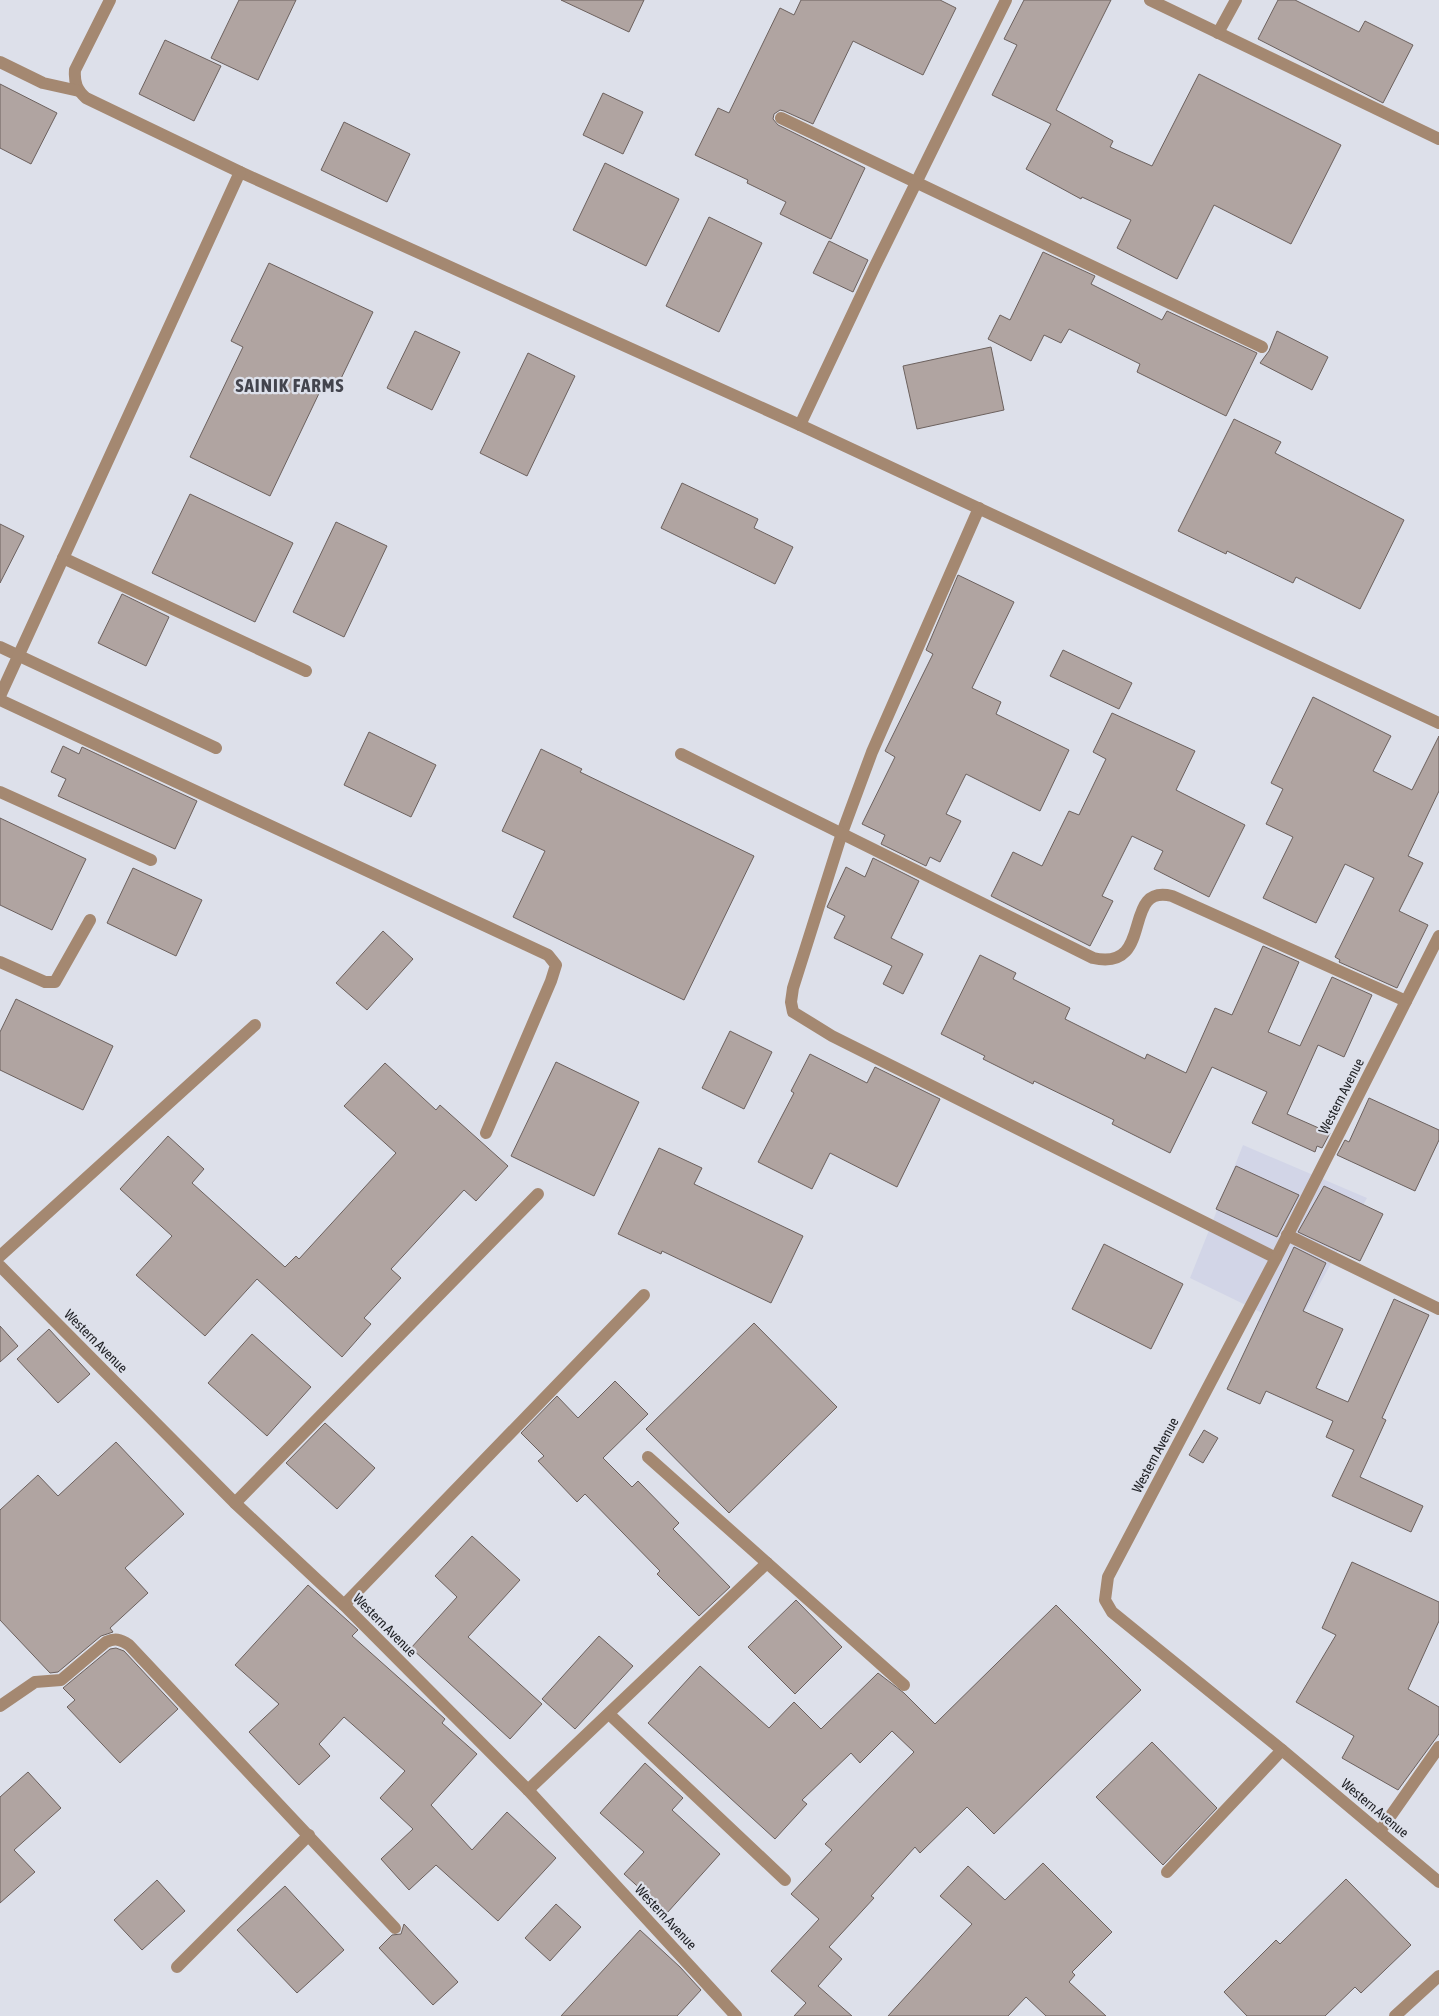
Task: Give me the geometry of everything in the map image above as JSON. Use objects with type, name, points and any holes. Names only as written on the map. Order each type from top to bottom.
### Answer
[{"type":"street","points":[[110,0],[75,70],[74,81],[79,91],[86,98],[240,172],[800,425],[1439,723]]},
{"type":"street","points":[[800,425],[1006,0]]},
{"type":"street","points":[[1150,0],[1439,139]]},
{"type":"street","points":[[1218,33],[1236,0]]},
{"type":"street","points":[[0,62],[43,83],[79,91]]},
{"type":"street","points":[[781,118],[1262,347]]},
{"type":"street","points":[[0,696],[240,172]]},
{"type":"street","points":[[979,508],[889,710],[842,833],[793,988],[791,1002],[793,1012],[803,1020],[832,1036],[1276,1258]]},
{"type":"street","points":[[63,558],[306,671]]},
{"type":"street","points":[[0,647],[216,748]]},
{"type":"street","points":[[0,700],[548,955],[553,959],[556,965],[551,981],[486,1133]]},
{"type":"street","points":[[681,754],[1093,958],[1107,961],[1117,959],[1124,953],[1130,945],[1144,906],[1150,897],[1159,893],[1172,896],[1406,1001]]},
{"type":"street","points":[[0,792],[152,860]]},
{"type":"street","points":[[0,962],[45,982],[55,982],[90,920]]},
{"type":"street","name":"Western Avenue","points":[[1439,936],[1276,1258],[1108,1576],[1105,1600],[1112,1612],[1282,1750],[1439,1882]]},
{"type":"street","points":[[0,1256],[255,1025]]},
{"type":"street","points":[[235,1503],[538,1194]]},
{"type":"street","points":[[1287,1235],[1439,1309]]},
{"type":"street","name":"Western Avenue","points":[[0,1266],[235,1503],[344,1605],[528,1790],[736,2016]]},
{"type":"street","points":[[344,1605],[644,1295]]},
{"type":"street","points":[[648,1457],[904,1685]]},
{"type":"street","points":[[528,1790],[767,1563]]},
{"type":"street","points":[[0,1706],[35,1682],[61,1680],[106,1642],[113,1639],[121,1640],[129,1645],[193,1711],[395,1928]]},
{"type":"street","points":[[609,1714],[784,1880]]},
{"type":"street","points":[[1380,1831],[1439,1747]]},
{"type":"street","points":[[1166,1872],[1282,1750]]},
{"type":"street","points":[[177,1967],[309,1835]]},
{"type":"street","points":[[1396,2016],[1439,1976]]},
{"type":"shaded area","points":[[1243,1145],[1367,1198],[1295,1329],[1190,1278]]},
{"type":"building","points":[[239,0],[296,0],[258,80],[211,58]]},
{"type":"building","points":[[561,0],[644,0],[629,32]]},
{"type":"building","points":[[801,0],[940,0],[956,8],[923,75],[853,41],[813,124],[784,111],[780,110],[774,114],[773,119],[778,125],[865,168],[831,239],[780,214],[786,202],[747,183],[748,180],[695,155],[718,108],[729,113],[780,8],[794,15]]},
{"type":"building","points":[[1024,0],[1111,0],[1056,110],[1113,141],[1110,147],[1152,166],[1199,74],[1341,145],[1291,244],[1214,205],[1177,279],[1117,248],[1131,220],[1082,197],[1081,199],[1026,169],[1051,124],[992,95],[1017,45],[1004,39]]},
{"type":"building","points":[[1278,0],[1295,0],[1359,32],[1365,21],[1413,45],[1383,103],[1258,39]]},
{"type":"building","points":[[165,40],[221,66],[194,121],[139,94]]},
{"type":"building","points":[[0,84],[57,113],[31,164],[0,148]]},
{"type":"building","points":[[603,93],[643,112],[623,154],[583,135]]},
{"type":"building","points":[[344,122],[410,154],[387,202],[321,170]]},
{"type":"building","points":[[605,163],[679,199],[646,266],[573,230]]},
{"type":"building","points":[[709,217],[762,243],[719,332],[666,306]]},
{"type":"building","points":[[829,241],[868,260],[853,292],[813,273]]},
{"type":"building","points":[[1043,252],[1095,276],[1091,284],[1162,320],[1167,311],[1257,353],[1226,416],[1137,372],[1140,364],[1069,329],[1061,343],[1044,335],[1031,361],[988,339],[1000,315],[1010,320]]},
{"type":"building","points":[[269,263],[373,312],[335,391],[323,385],[270,496],[190,457],[243,347],[231,341]]},
{"type":"building","points":[[415,331],[460,352],[432,410],[387,388]]},
{"type":"building","points":[[1277,331],[1328,357],[1312,390],[1260,363],[1269,351]]},
{"type":"building","points":[[991,347],[1004,410],[917,429],[903,366]]},
{"type":"building","points":[[528,353],[575,376],[527,476],[480,453]]},
{"type":"building","points":[[1234,419],[1281,442],[1275,453],[1404,520],[1360,609],[1296,577],[1293,583],[1227,551],[1226,554],[1178,531]]},
{"type":"building","points":[[682,483],[758,519],[754,528],[793,547],[775,584],[661,528]]},
{"type":"building","points":[[190,494],[293,543],[255,622],[152,573]]},
{"type":"building","points":[[336,522],[387,546],[344,637],[293,612]]},
{"type":"building","points":[[0,524],[24,536],[0,583]]},
{"type":"building","points":[[958,575],[1014,602],[972,688],[1001,702],[996,714],[1069,750],[1040,811],[966,774],[946,814],[961,821],[940,862],[930,857],[926,866],[881,844],[885,835],[862,824],[895,757],[885,751],[933,654],[926,650]]},
{"type":"building","points":[[122,594],[169,617],[146,666],[98,643]]},
{"type":"building","points":[[1063,650],[1132,683],[1119,709],[1050,676]]},
{"type":"building","points":[[1313,697],[1391,736],[1373,771],[1412,790],[1439,736],[1439,791],[1408,856],[1423,863],[1399,911],[1428,925],[1397,988],[1339,962],[1340,960],[1335,957],[1374,878],[1345,864],[1316,923],[1263,898],[1293,837],[1266,824],[1283,789],[1271,783]]},
{"type":"building","points":[[1112,713],[1195,751],[1176,790],[1245,825],[1209,897],[1154,869],[1163,851],[1132,836],[1102,896],[1113,901],[1090,946],[991,896],[1013,852],[1042,866],[1069,811],[1079,815],[1106,759],[1093,752]]},
{"type":"building","points":[[369,732],[436,765],[411,817],[344,785]]},
{"type":"building","points":[[63,746],[79,754],[82,747],[197,801],[175,849],[58,796],[66,779],[51,772]]},
{"type":"building","points":[[541,749],[582,769],[580,772],[754,856],[684,1000],[513,917],[545,851],[502,831]]},
{"type":"building","points":[[0,818],[86,859],[52,930],[0,905]]},
{"type":"building","points":[[873,858],[919,881],[891,938],[923,954],[903,994],[883,984],[892,966],[834,938],[845,916],[827,907],[846,867],[865,877]]},
{"type":"building","points":[[133,868],[202,900],[176,956],[107,923]]},
{"type":"building","points":[[383,931],[413,959],[367,1010],[336,983]]},
{"type":"building","points":[[1263,946],[1299,962],[1268,1032],[1300,1046],[1332,977],[1372,995],[1344,1057],[1318,1045],[1287,1114],[1330,1133],[1322,1148],[1317,1146],[1315,1152],[1252,1123],[1267,1092],[1212,1067],[1170,1153],[1112,1124],[1114,1120],[1034,1081],[1033,1084],[983,1059],[985,1056],[941,1034],[980,955],[1016,973],[1013,979],[1070,1008],[1065,1019],[1145,1059],[1147,1054],[1186,1073],[1215,1008],[1232,1015]]},
{"type":"building","points":[[16,999],[113,1046],[83,1110],[0,1070],[0,1032]]},
{"type":"building","points":[[730,1031],[772,1052],[744,1109],[702,1088]]},
{"type":"building","points":[[810,1054],[867,1083],[875,1067],[940,1099],[897,1187],[830,1153],[812,1189],[758,1162],[794,1093],[791,1091]]},
{"type":"building","points":[[556,1062],[639,1102],[594,1196],[511,1156]]},
{"type":"building","points":[[385,1063],[436,1110],[440,1105],[508,1166],[476,1201],[464,1190],[391,1269],[401,1278],[364,1318],[371,1324],[342,1357],[257,1279],[205,1336],[136,1275],[172,1236],[120,1189],[168,1136],[204,1169],[192,1183],[285,1267],[296,1256],[299,1259],[396,1153],[344,1106]]},
{"type":"building","points":[[1369,1098],[1439,1130],[1439,1140],[1415,1191],[1337,1155],[1345,1140],[1349,1142]]},
{"type":"building","points":[[659,1148],[702,1168],[694,1184],[803,1236],[771,1303],[662,1251],[661,1254],[618,1234]]},
{"type":"building","points":[[1236,1166],[1299,1195],[1277,1237],[1216,1209]]},
{"type":"building","points":[[1324,1186],[1383,1214],[1360,1261],[1298,1232]]},
{"type":"building","points":[[1104,1244],[1183,1284],[1151,1349],[1072,1309]]},
{"type":"building","points":[[1294,1247],[1326,1263],[1303,1311],[1343,1329],[1316,1388],[1348,1402],[1394,1299],[1429,1315],[1382,1418],[1386,1420],[1360,1477],[1423,1506],[1411,1532],[1332,1496],[1354,1450],[1326,1437],[1333,1421],[1266,1391],[1260,1404],[1227,1389]]},
{"type":"building","points":[[754,1323],[837,1407],[729,1513],[646,1429]]},
{"type":"building","points":[[0,1326],[18,1346],[0,1362]]},
{"type":"building","points":[[49,1329],[90,1374],[58,1403],[17,1359]]},
{"type":"building","points":[[252,1334],[311,1387],[267,1436],[208,1383]]},
{"type":"building","points":[[615,1381],[648,1414],[603,1458],[632,1487],[638,1481],[679,1523],[673,1529],[730,1587],[699,1616],[657,1574],[660,1571],[585,1494],[577,1502],[538,1461],[544,1456],[521,1433],[557,1396],[578,1418]]},
{"type":"building","points":[[325,1423],[375,1468],[337,1509],[286,1463]]},
{"type":"building","points":[[1204,1430],[1218,1438],[1203,1463],[1189,1455]]},
{"type":"building","points":[[116,1442],[184,1514],[125,1568],[148,1593],[110,1628],[113,1632],[101,1636],[58,1672],[50,1673],[0,1620],[0,1510],[38,1475],[58,1496]]},
{"type":"building","points":[[472,1536],[520,1580],[468,1637],[542,1704],[510,1739],[411,1648],[457,1597],[435,1576]]},
{"type":"building","points":[[1352,1562],[1439,1602],[1439,1621],[1408,1689],[1439,1707],[1439,1734],[1398,1790],[1342,1758],[1354,1736],[1296,1702],[1336,1635],[1322,1628]]},
{"type":"building","points":[[308,1585],[358,1630],[352,1636],[445,1719],[442,1723],[477,1754],[431,1805],[472,1850],[507,1812],[556,1858],[498,1921],[436,1865],[409,1890],[381,1859],[413,1829],[380,1798],[405,1771],[344,1717],[319,1744],[330,1756],[299,1785],[249,1732],[279,1704],[235,1665]]},
{"type":"building","points":[[796,1600],[842,1647],[795,1694],[748,1647]]},
{"type":"building","points":[[1056,1605],[1141,1690],[994,1834],[967,1807],[920,1853],[915,1847],[871,1896],[874,1898],[829,1947],[842,1959],[818,1986],[852,2016],[794,2016],[806,2003],[771,1971],[819,1919],[791,1894],[832,1850],[825,1844],[914,1752],[892,1731],[860,1763],[851,1753],[802,1800],[807,1804],[775,1839],[648,1723],[700,1666],[769,1728],[794,1702],[821,1729],[878,1673],[904,1693],[935,1724]]},
{"type":"building","points":[[599,1636],[633,1666],[575,1729],[542,1699]]},
{"type":"building","points":[[116,1648],[124,1651],[178,1709],[120,1763],[67,1707],[75,1700],[63,1688],[110,1649]]},
{"type":"building","points":[[1152,1742],[1217,1808],[1163,1865],[1096,1797]]},
{"type":"building","points":[[645,1763],[683,1798],[672,1810],[720,1854],[667,1913],[624,1874],[644,1852],[600,1813]]},
{"type":"building","points":[[28,1772],[61,1808],[14,1850],[35,1872],[0,1903],[0,1797]]},
{"type":"building","points":[[1043,1863],[1112,1932],[1072,1972],[1075,1975],[1069,1982],[1106,2016],[1046,2016],[1026,1997],[1008,2016],[888,2016],[972,1924],[940,1896],[968,1866],[1005,1900]]},
{"type":"building","points":[[1346,1879],[1411,1945],[1361,1993],[1355,1987],[1325,2016],[1247,2016],[1224,1992],[1276,1940],[1280,1944]]},
{"type":"building","points":[[157,1880],[185,1911],[142,1950],[114,1920]]},
{"type":"building","points":[[285,1886],[344,1950],[297,1993],[237,1930]]},
{"type":"building","points":[[556,1904],[581,1927],[550,1961],[525,1938]]},
{"type":"building","points":[[404,1924],[458,1982],[433,2005],[379,1948],[392,1935],[401,1934]]},
{"type":"building","points":[[640,1930],[680,1967],[701,1990],[677,2016],[561,2016]]},
{"type":"district","name":"SAINIK FARMS","points":[[290,385]]}]
